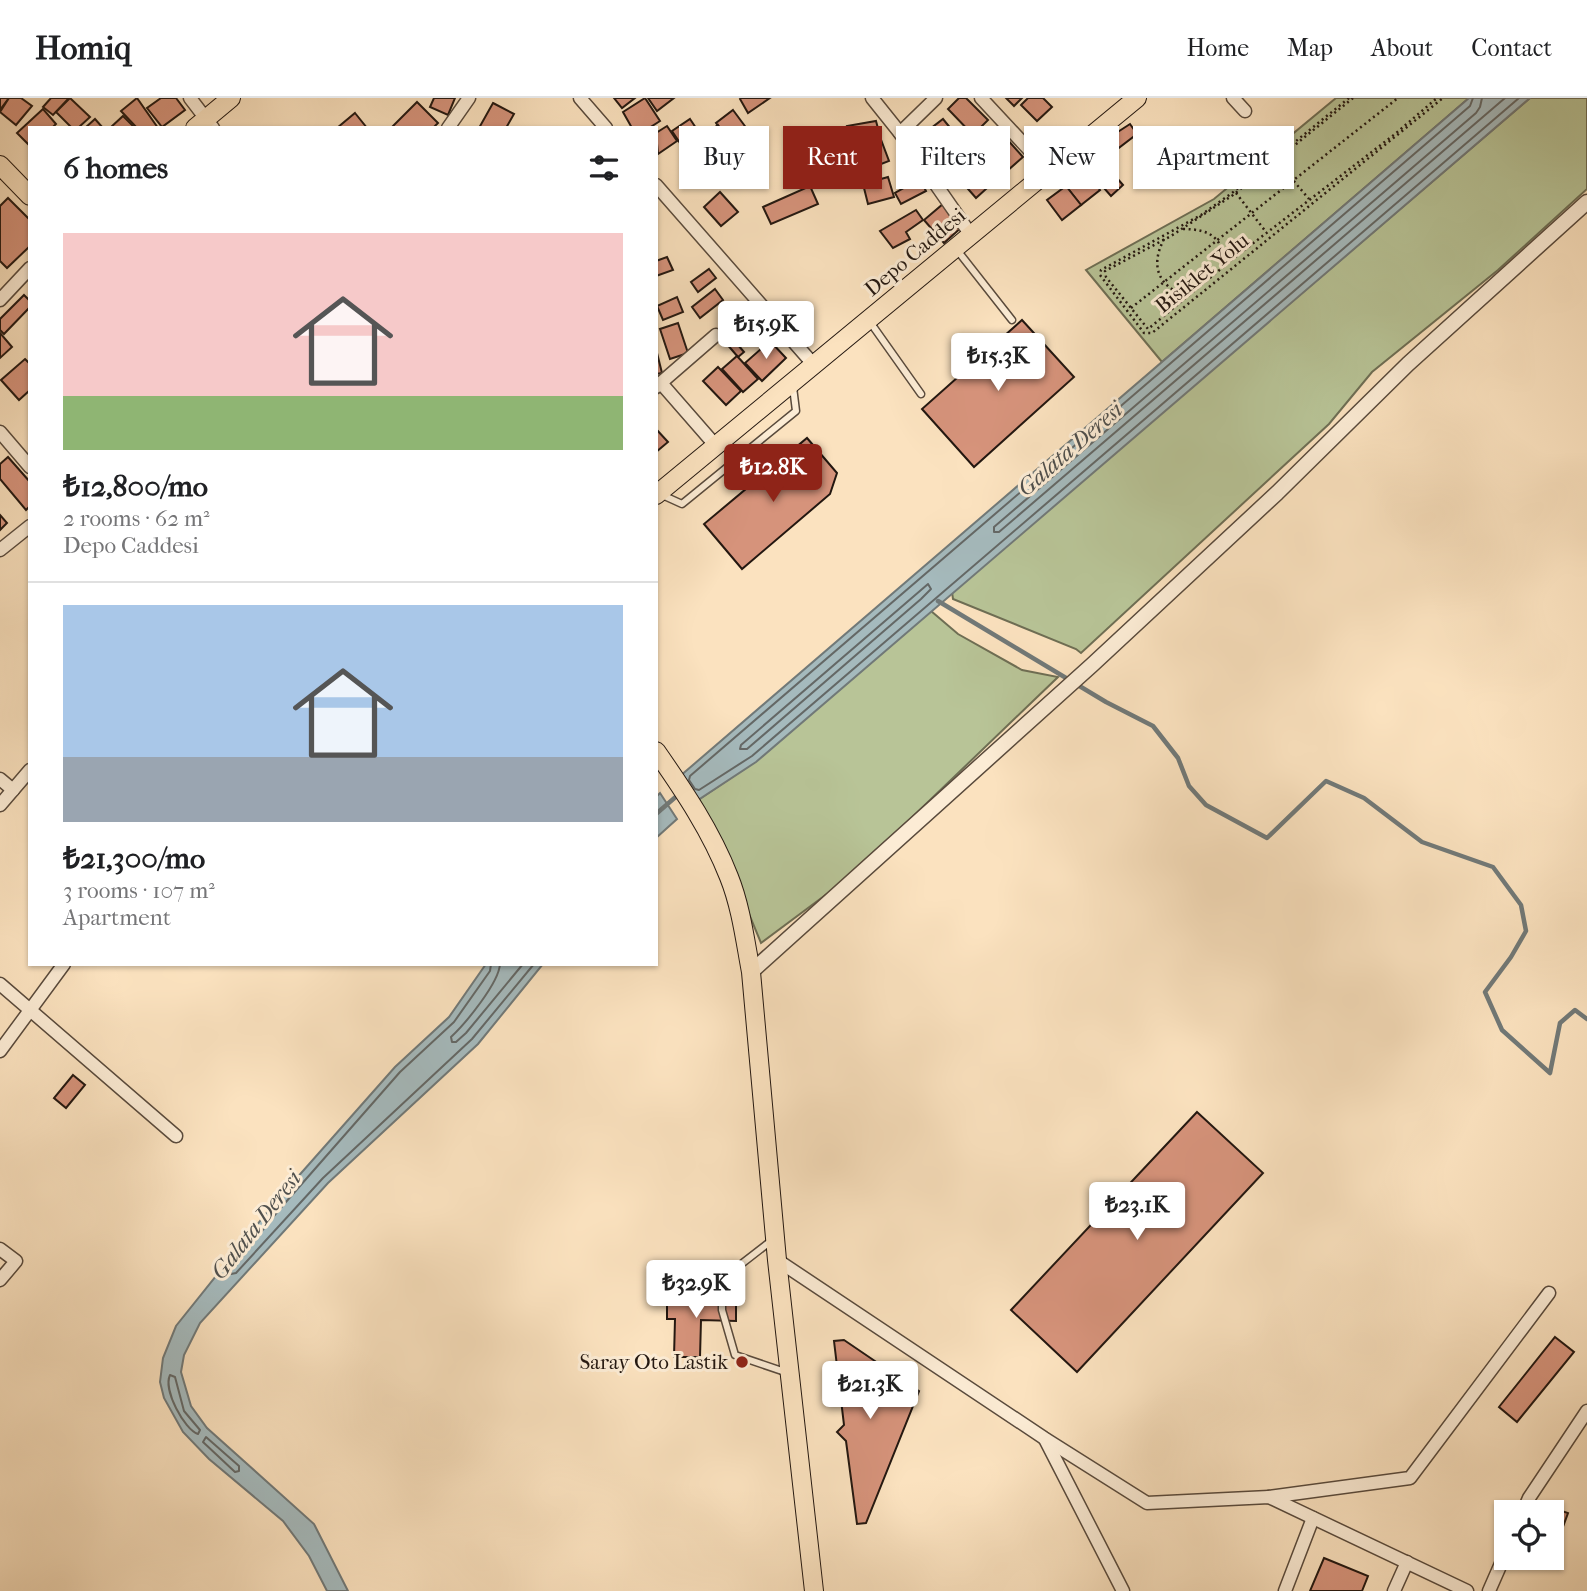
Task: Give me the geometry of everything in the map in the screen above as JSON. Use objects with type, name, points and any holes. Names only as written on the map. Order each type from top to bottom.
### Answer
[{"type":"main road","points":[[205,125],[231,98]]},
{"type":"main road","name":"Depo Caddesi","points":[[1102,126],[1137,98]]},
{"type":"main road","points":[[0,164],[28,194]]},
{"type":"main road","name":"Depo Caddesi","points":[[658,493],[1025,189]]},
{"type":"main road","points":[[658,754],[706,826],[730,879],[751,972],[777,1260],[814,1591]]},
{"type":"street","points":[[190,98],[205,125]]},
{"type":"street","points":[[449,126],[469,98]]},
{"type":"street","points":[[580,98],[604,126]]},
{"type":"street","points":[[907,126],[936,98]]},
{"type":"street","points":[[981,98],[1024,144]]},
{"type":"street","points":[[1233,98],[1245,111]]},
{"type":"street","points":[[874,99],[896,128]]},
{"type":"street","points":[[658,187],[814,365]]},
{"type":"street","points":[[939,189],[971,235]]},
{"type":"street","points":[[751,972],[1092,665],[1277,493],[1408,364],[1587,202]]},
{"type":"street","points":[[0,300],[28,270]]},
{"type":"street","points":[[716,335],[659,385],[716,446]]},
{"type":"street","points":[[0,432],[28,465]]},
{"type":"street","points":[[0,550],[28,528]]},
{"type":"street","points":[[0,805],[28,772]]},
{"type":"street","points":[[0,779],[13,790]]},
{"type":"street","points":[[0,1051],[62,966]]},
{"type":"street","points":[[0,984],[176,1136]]},
{"type":"street","points":[[0,1249],[16,1261],[0,1280]]},
{"type":"street","points":[[777,1260],[1044,1438],[1147,1503],[1269,1497],[1410,1478],[1549,1293]]},
{"type":"street","points":[[1529,1500],[1587,1411]]},
{"type":"street","points":[[1044,1438],[1122,1591]]},
{"type":"street","points":[[1269,1497],[1467,1591]]},
{"type":"street","points":[[1285,1591],[1313,1518]]},
{"type":"street","points":[[1394,1591],[1407,1562]]},
{"type":"street","points":[[1489,1591],[1498,1570]]},
{"type":"lane","points":[[956,248],[1012,320]]},
{"type":"lane","points":[[869,320],[921,394]]},
{"type":"lane","points":[[658,494],[682,504],[796,411],[793,383]]},
{"type":"lane","points":[[775,1238],[722,1279],[722,1310],[734,1355],[789,1374]]},
{"type":"path","name":"Bisiklet Yolu","points":[[1351,98],[1212,208],[1101,270],[1100,275],[1144,333],[1152,333],[1443,98]]},
{"type":"path","points":[[1294,145],[1351,98]]},
{"type":"path","points":[[1294,179],[1398,98]]},
{"type":"path","points":[[1241,189],[1181,229],[1104,273],[1148,329],[1437,98]]},
{"type":"path","points":[[1294,181],[1309,199]]},
{"type":"path","points":[[1131,308],[1281,189]]},
{"type":"path","points":[[1236,193],[1267,233]]},
{"type":"path","points":[[1181,229],[1199,229],[1216,240],[1222,247],[1223,267]]},
{"type":"path","points":[[1164,239],[1156,266],[1174,292],[1188,297]]},
{"type":"green space","points":[[1336,98],[1469,98],[1162,362],[1086,270],[1214,199],[1226,189],[1294,189],[1294,133]]},
{"type":"green space","points":[[1530,98],[1587,98],[1587,189],[1498,270],[1372,372],[1329,424],[1081,653],[953,599],[952,592]]},
{"type":"green space","points":[[931,611],[958,634],[1022,670],[1058,677],[851,876],[761,943],[723,851],[695,802],[756,761]]},
{"type":"water","points":[[1469,98],[1530,98],[756,762],[695,802],[679,777]]},
{"type":"water","points":[[660,793],[677,819],[658,836]]},
{"type":"water","points":[[485,966],[541,966],[478,1044],[328,1183],[200,1323],[184,1355],[181,1372],[191,1406],[207,1428],[314,1524],[348,1591],[327,1591],[309,1556],[283,1521],[209,1459],[183,1432],[164,1398],[160,1382],[163,1358],[176,1326],[272,1206],[395,1067],[449,1017]]},
{"type":"building","points":[[0,98],[9,98],[0,110]]},
{"type":"building","points":[[9,98],[21,98],[32,106],[16,125],[0,112]]},
{"type":"building","points":[[51,98],[69,98],[53,115],[43,107]]},
{"type":"building","points":[[70,98],[90,117],[80,126],[70,126],[56,112]]},
{"type":"building","points":[[137,98],[157,126],[135,126],[121,111]]},
{"type":"building","points":[[161,98],[176,98],[185,110],[161,126],[147,108]]},
{"type":"building","points":[[434,98],[455,98],[448,115],[430,107]]},
{"type":"building","points":[[614,98],[635,98],[622,108]]},
{"type":"building","points":[[645,98],[660,121],[652,126],[631,126],[623,112]]},
{"type":"building","points":[[648,98],[674,98],[657,111]]},
{"type":"building","points":[[741,98],[770,98],[748,113],[740,99]]},
{"type":"building","points":[[959,98],[966,98],[988,120],[982,126],[964,126],[948,109]]},
{"type":"building","points":[[1006,98],[1022,98],[1014,106]]},
{"type":"building","points":[[1028,98],[1043,98],[1052,107],[1037,121],[1021,105]]},
{"type":"building","points":[[417,102],[438,123],[435,126],[393,126]]},
{"type":"building","points":[[493,103],[514,114],[507,126],[480,126]]},
{"type":"building","points":[[43,109],[56,124],[28,126],[28,144],[17,133]]},
{"type":"building","points":[[733,110],[745,126],[718,126],[716,123]]},
{"type":"building","points":[[355,113],[365,126],[339,126]]},
{"type":"building","points":[[123,116],[133,126],[112,126]]},
{"type":"building","points":[[95,119],[101,126],[87,126]]},
{"type":"building","points":[[690,119],[695,126],[680,126]]},
{"type":"building","points":[[943,119],[949,126],[934,126]]},
{"type":"building","points":[[876,121],[877,126],[847,126]]},
{"type":"building","points":[[1130,124],[1133,128],[1133,137],[1119,148],[1119,131]]},
{"type":"building","points":[[667,126],[677,141],[658,154],[658,132]]},
{"type":"building","points":[[679,126],[679,142],[672,131]]},
{"type":"building","points":[[882,142],[889,161],[882,164]]},
{"type":"building","points":[[1010,142],[1023,157],[1010,168]]},
{"type":"building","points":[[888,177],[894,197],[868,204],[864,189],[882,189],[882,179]]},
{"type":"building","points":[[803,189],[811,189],[818,204],[771,224],[763,207]]},
{"type":"building","points":[[902,189],[926,191],[901,204],[895,193]]},
{"type":"building","points":[[968,189],[986,189],[976,198]]},
{"type":"building","points":[[1062,189],[1068,189],[1081,205],[1062,220],[1047,200]]},
{"type":"building","points":[[1068,189],[1099,189],[1100,190],[1081,205]]},
{"type":"building","points":[[1105,189],[1119,189],[1111,196]]},
{"type":"building","points":[[720,192],[738,212],[721,226],[704,207]]},
{"type":"building","points":[[8,198],[28,218],[28,248],[7,268],[0,261],[0,206]]},
{"type":"building","points":[[943,204],[963,226],[944,243],[924,220]]},
{"type":"building","points":[[916,210],[923,220],[906,232],[910,239],[893,248],[880,231]]},
{"type":"building","points":[[667,257],[673,270],[658,275],[658,260]]},
{"type":"building","points":[[709,269],[716,278],[698,292],[691,282]]},
{"type":"building","points":[[715,289],[723,300],[700,318],[692,307]]},
{"type":"building","points":[[24,295],[28,299],[28,309],[4,334],[0,330],[0,319]]},
{"type":"building","points":[[677,297],[683,312],[663,320],[658,306]]},
{"type":"building","points":[[733,311],[750,321],[738,340],[722,329]]},
{"type":"building","points":[[1022,320],[1074,377],[974,467],[922,409]]},
{"type":"building","points":[[678,323],[688,353],[670,359],[660,329]]},
{"type":"building","points":[[0,333],[12,347],[0,358]]},
{"type":"building","points":[[732,338],[744,352],[738,357],[726,343]]},
{"type":"building","points":[[770,341],[786,358],[762,381],[745,363]]},
{"type":"building","points":[[737,356],[758,379],[743,392],[722,369]]},
{"type":"building","points":[[658,357],[662,373],[658,374]]},
{"type":"building","points":[[25,359],[28,362],[28,392],[19,400],[1,380]]},
{"type":"building","points":[[718,367],[741,391],[726,405],[703,381]]},
{"type":"building","points":[[658,431],[668,442],[658,450]]},
{"type":"building","points":[[807,438],[837,473],[830,494],[742,569],[704,524]]},
{"type":"building","points":[[8,457],[28,480],[26,510],[0,479],[0,464]]},
{"type":"building","points":[[0,515],[7,523],[0,530]]},
{"type":"building","points":[[73,1075],[85,1085],[66,1108],[54,1098]]},
{"type":"building","points":[[1197,1112],[1263,1173],[1077,1372],[1011,1310]]},
{"type":"building","points":[[667,1297],[736,1299],[736,1321],[701,1320],[700,1357],[674,1357],[675,1319],[667,1319]]},
{"type":"building","points":[[1555,1337],[1574,1352],[1517,1422],[1499,1407]]},
{"type":"building","points":[[844,1340],[919,1391],[866,1523],[857,1524],[846,1441],[837,1432],[844,1425],[834,1341]]},
{"type":"building","points":[[1324,1558],[1368,1576],[1362,1591],[1310,1591]]},
{"type":"waterway","points":[[938,601],[1106,702],[1153,726],[1178,758],[1189,786],[1206,805],[1267,838],[1326,781],[1364,798],[1422,842],[1493,867],[1521,905],[1526,931],[1485,992],[1502,1030],[1550,1073],[1560,1023],[1575,1010],[1587,1019]]},
{"type":"waterway","name":"Galata Deresi","points":[[658,812],[679,794]]},
{"type":"place","name":"Saray Oto Lastik","points":[[742,1362]]}]
